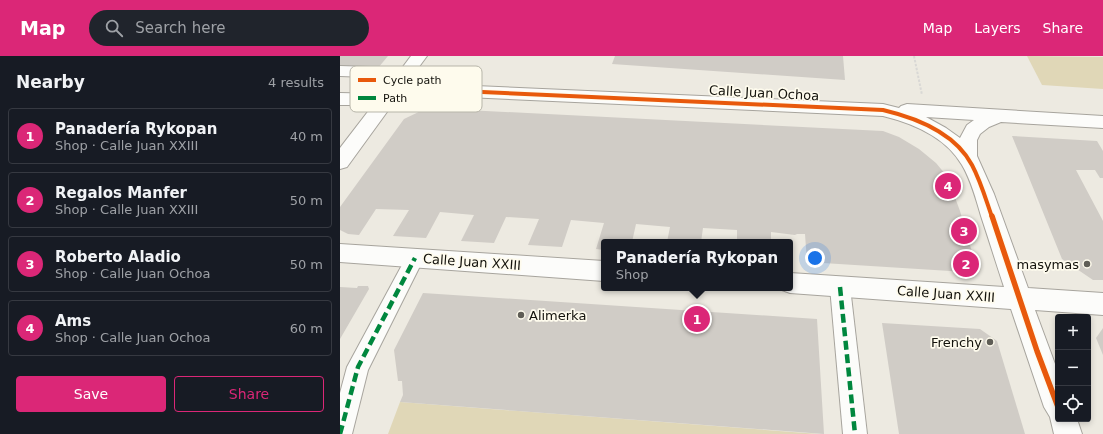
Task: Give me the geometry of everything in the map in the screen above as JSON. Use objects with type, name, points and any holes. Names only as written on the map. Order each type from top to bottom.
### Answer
[{"type":"street","points":[[411,66],[419,56]]},
{"type":"street","points":[[340,71],[350,71]]},
{"type":"street","name":"Calle Juan Ochoa","points":[[482,97],[883,110],[908,116],[924,123],[949,139],[967,157],[984,194],[1037,351],[1055,399]]},
{"type":"street","name":"Calle Juan Ochoa","points":[[340,99],[350,98]]},
{"type":"street","points":[[883,110],[926,111],[1103,122]]},
{"type":"street","points":[[340,162],[377,112]]},
{"type":"street","points":[[967,157],[967,144],[970,133],[974,127],[998,116]]},
{"type":"street","name":"Calle Juan XXIII","points":[[340,253],[601,271]]},
{"type":"street","points":[[340,434],[358,368],[415,258]]},
{"type":"street","name":"Calle Juan XXIII","points":[[793,283],[1103,304]]},
{"type":"street","points":[[840,287],[855,434]]},
{"type":"street","points":[[1064,422],[1068,434]]},
{"type":"path","points":[[914,56],[926,111]]},
{"type":"shaded area","points":[[1027,56],[1103,57],[1103,89],[1042,85]]},
{"type":"shaded area","points":[[400,402],[819,434],[388,434]]},
{"type":"building","points":[[340,56],[388,56],[380,66],[340,66]]},
{"type":"building","points":[[615,56],[843,56],[845,80],[612,64]]},
{"type":"building","points":[[482,111],[883,131],[899,137],[919,149],[936,163],[946,175],[960,211],[975,262],[966,272],[807,262],[805,234],[795,235],[771,232],[771,239],[737,239],[737,230],[703,228],[701,239],[668,239],[670,227],[636,224],[633,239],[601,239],[601,250],[596,249],[604,223],[571,220],[562,247],[528,245],[539,219],[506,217],[494,243],[461,241],[474,215],[440,212],[426,238],[393,236],[409,210],[376,209],[359,235],[348,234],[340,230],[340,207],[404,119],[419,112],[482,112]]},
{"type":"building","points":[[1012,136],[1097,141],[1103,151],[1103,178],[1100,178],[1095,170],[1076,170],[1103,221],[1103,280],[1093,280],[1062,259]]},
{"type":"building","points":[[358,286],[368,286],[369,289],[340,339],[340,287],[357,288]]},
{"type":"building","points":[[423,293],[817,319],[824,434],[400,402],[403,395],[402,381],[398,381],[394,350]]},
{"type":"building","points":[[882,323],[980,329],[997,341],[1025,434],[899,434]]},
{"type":"building","points":[[1103,328],[1103,355],[1096,338]]},
{"type":"marked path","points":[[340,434],[358,367],[415,258]]},
{"type":"marked path","points":[[840,287],[855,434]]},
{"type":"cycle path","points":[[482,92],[883,110],[907,116],[930,126],[950,139],[967,157],[975,170],[1055,399]]},
{"type":"place","name":"Ams","points":[[948,186]]},
{"type":"place","name":"Roberto Aladio","points":[[964,231]]},
{"type":"place","name":"Regalos Manfer","points":[[966,264]]},
{"type":"place","name":"masymas","points":[[1087,264]]},
{"type":"place","name":"Alimerka","points":[[521,315]]},
{"type":"place","name":"Panadería Rykopan","points":[[697,319]]},
{"type":"place","name":"Frenchy","points":[[990,342]]}]
